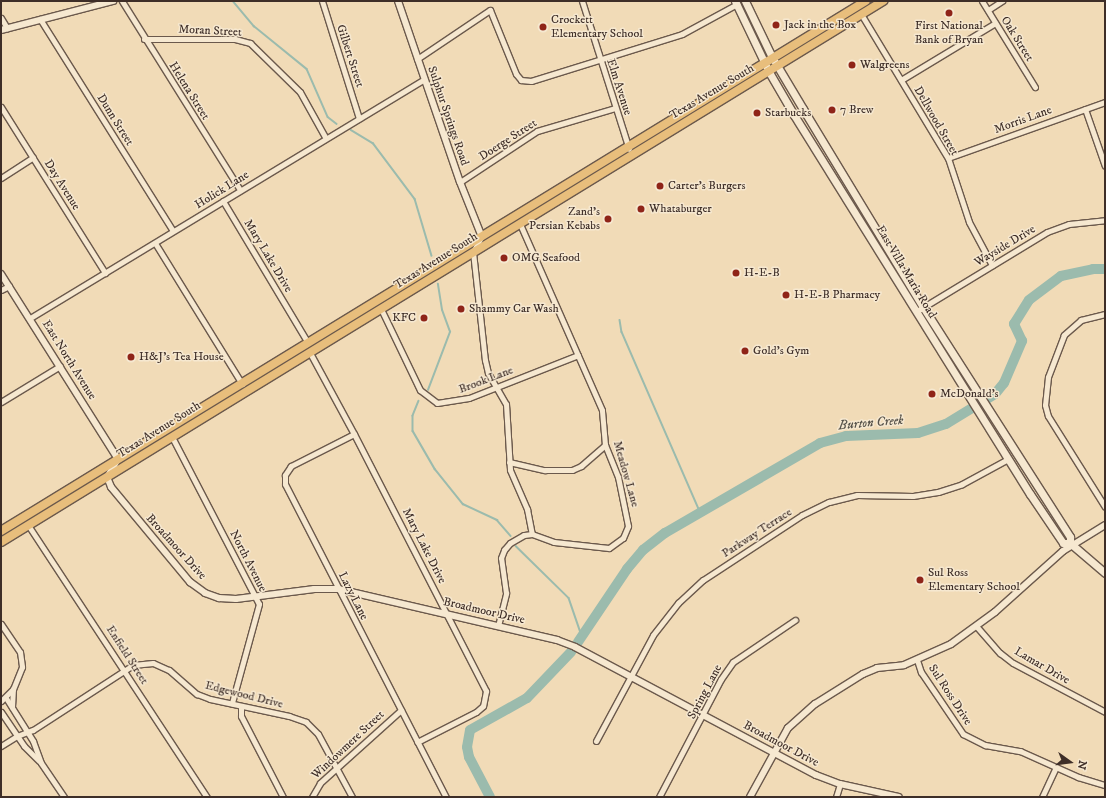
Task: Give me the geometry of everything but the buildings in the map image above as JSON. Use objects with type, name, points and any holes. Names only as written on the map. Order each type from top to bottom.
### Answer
[{"type":"main road","name":"East Villa Maria Road","points":[[746,1],[772,58],[920,309],[980,415],[1063,543],[1071,544],[1105,573]]},
{"type":"main road","name":"Texas Avenue South","points":[[1,531],[629,147],[857,3],[866,1]]},
{"type":"main road","name":"Texas Avenue South","points":[[1,542],[883,1]]},
{"type":"main road","name":"East Villa Maria Road","points":[[736,2],[769,72],[920,309],[979,396],[1070,537],[1071,544]]},
{"type":"main road","points":[[257,384],[260,378],[306,349],[308,343]]},
{"type":"street","points":[[1,18],[4,29],[112,1]]},
{"type":"street","name":"Helena Street","points":[[122,1],[240,190]]},
{"type":"street","name":"Gilbert Street","points":[[322,1],[359,118]]},
{"type":"street","name":"Sulphur Springs Road","points":[[398,1],[460,182],[482,237]]},
{"type":"street","name":"Elm Avenue","points":[[582,1],[615,108],[632,156]]},
{"type":"street","name":"Oak Street","points":[[982,1],[1035,87]]},
{"type":"street","points":[[988,10],[1002,1]]},
{"type":"street","points":[[417,58],[490,10],[521,80],[539,79],[688,31],[736,2]]},
{"type":"street","name":"Dellwood Street","points":[[861,14],[948,158],[969,222],[992,265]]},
{"type":"street","name":"Dunn Street","points":[[40,20],[173,231]]},
{"type":"street","points":[[900,80],[995,23]]},
{"type":"street","name":"Moran Street","points":[[144,38],[235,39],[250,43],[300,92],[325,136]]},
{"type":"street","name":"Holick Lane","points":[[30,318],[155,243],[325,136],[359,118],[424,79]]},
{"type":"street","name":"Morris Lane","points":[[948,158],[1105,102]]},
{"type":"street","name":"Day Avenue","points":[[1,107],[105,273]]},
{"type":"street","name":"Doerge Street","points":[[460,182],[537,131],[615,108]]},
{"type":"street","points":[[1085,109],[1105,166]]},
{"type":"street","points":[[1,178],[33,157]]},
{"type":"street","name":"Mary Lake Drive","points":[[223,201],[308,343]]},
{"type":"street","name":"Wayside Drive","points":[[920,309],[1047,232],[1069,224],[1105,220]]},
{"type":"street","name":"Meadow Lane","points":[[520,224],[602,410],[605,445],[618,477],[628,518],[628,526],[623,538],[614,546],[604,549],[554,542],[532,534]]},
{"type":"street","points":[[482,237],[473,252],[488,373],[494,387],[502,393],[508,415],[509,462],[527,510],[532,534],[517,538],[504,550],[500,565],[506,593],[498,626]]},
{"type":"street","points":[[155,243],[242,384]]},
{"type":"street","name":"East North Avenue","points":[[1,274],[118,459]]},
{"type":"street","points":[[1,290],[9,286]]},
{"type":"street","name":"Brook Lane","points":[[381,309],[420,390],[432,401],[444,404],[456,402],[578,355]]},
{"type":"street","points":[[1105,314],[1081,320],[1064,335],[1048,377],[1045,405],[1048,416],[1105,507]]},
{"type":"street","name":"Mary Lake Drive","points":[[310,353],[354,434],[483,682],[486,699],[476,712],[417,742]]},
{"type":"street","points":[[1,402],[60,366]]},
{"type":"street","name":"Lazy Lane","points":[[354,434],[291,466],[285,480],[288,493],[446,797]]},
{"type":"street","name":"North Avenue","points":[[172,437],[259,604],[258,615],[232,703]]},
{"type":"street","points":[[509,462],[545,470],[572,470],[581,466],[605,445]]},
{"type":"street","points":[[107,477],[118,459]]},
{"type":"street","name":"Parkway Terrace","points":[[596,740],[653,635],[686,595],[703,580],[813,509],[829,502],[857,495],[913,496],[938,492],[962,484],[1008,459]]},
{"type":"street","name":"Broadmoor Drive","points":[[107,477],[110,487],[129,510],[195,586],[209,595],[224,599],[256,597],[314,589],[338,589],[564,642],[816,775],[840,784],[899,797]]},
{"type":"street","name":"Enfield Street","points":[[28,525],[125,670],[207,797]]},
{"type":"street","points":[[750,797],[788,728],[800,715],[846,683],[877,668],[917,660],[951,644],[977,626],[1071,544],[1105,525]]},
{"type":"street","name":"Spring Lane","points":[[659,797],[704,715],[721,679],[733,662],[795,620]]},
{"type":"street","points":[[1,624],[22,659],[21,673],[13,689],[3,700],[12,708],[28,733],[41,763],[64,797]]},
{"type":"street","name":"Lamar Drive","points":[[977,626],[1000,653],[1013,663],[1105,712]]},
{"type":"street","name":"Sul Ross Drive","points":[[917,660],[921,672],[962,734],[985,745],[1020,751],[1056,768],[1105,785]]},
{"type":"street","name":"Edgewood Drive","points":[[1,746],[17,736],[28,733],[125,670],[142,663],[153,663],[169,670],[197,694],[241,706],[289,716],[306,722],[318,734],[352,797]]},
{"type":"street","points":[[12,708],[13,689]]},
{"type":"street","points":[[241,706],[241,716],[283,797]]},
{"type":"street","name":"Windowmere Street","points":[[312,797],[317,787],[400,710]]},
{"type":"street","points":[[1,712],[28,751],[41,763]]},
{"type":"street","points":[[1042,797],[1056,768]]},
{"type":"street","points":[[836,797],[840,784]]},
{"type":"waterway","points":[[233,1],[254,26],[307,69],[328,117],[337,124]]},
{"type":"waterway","points":[[351,130],[373,143],[415,199],[432,256]]},
{"type":"waterway","name":"Burton Creek","points":[[578,642],[627,569],[643,550],[665,533],[820,443],[846,436],[918,433],[946,424],[995,394],[1004,383],[1022,341],[1014,324],[1029,300],[1061,276],[1093,269],[1105,269]]},
{"type":"waterway","points":[[428,390],[450,332],[442,310],[438,284]]},
{"type":"waterway","points":[[620,320],[622,332],[700,511]]},
{"type":"waterway","points":[[419,401],[413,416],[413,431],[435,469],[463,504],[497,520],[511,536]]},
{"type":"waterway","points":[[516,546],[569,598],[582,636]]},
{"type":"waterway","name":"Burton Creek","points":[[490,797],[469,757],[467,747],[470,730],[527,698],[571,652]]},
{"type":"place","name":"First National Bank of Bryan","points":[[949,13]]},
{"type":"place","name":"Jack in the Box","points":[[776,25]]},
{"type":"place","name":"Crockett Elementary School","points":[[543,27]]},
{"type":"place","name":"Walgreens","points":[[852,65]]},
{"type":"place","name":"7 Brew","points":[[832,110]]},
{"type":"place","name":"Starbucks","points":[[757,113]]},
{"type":"place","name":"Carter's Burgers","points":[[660,186]]},
{"type":"place","name":"Whataburger","points":[[641,209]]},
{"type":"place","name":"Zand's Persian Kebabs","points":[[608,219]]},
{"type":"place","name":"OMG Seafood","points":[[504,258]]},
{"type":"place","name":"H-E-B","points":[[736,273]]},
{"type":"place","name":"H-E-B Pharmacy","points":[[786,295]]},
{"type":"place","name":"Shammy Car Wash","points":[[461,309]]},
{"type":"place","name":"KFC","points":[[424,318]]},
{"type":"place","name":"Gold's Gym","points":[[745,351]]},
{"type":"place","name":"H&J's Tea House","points":[[131,357]]},
{"type":"place","name":"McDonald's","points":[[932,394]]},
{"type":"place","name":"Sul Ross Elementary School","points":[[920,580]]}]
